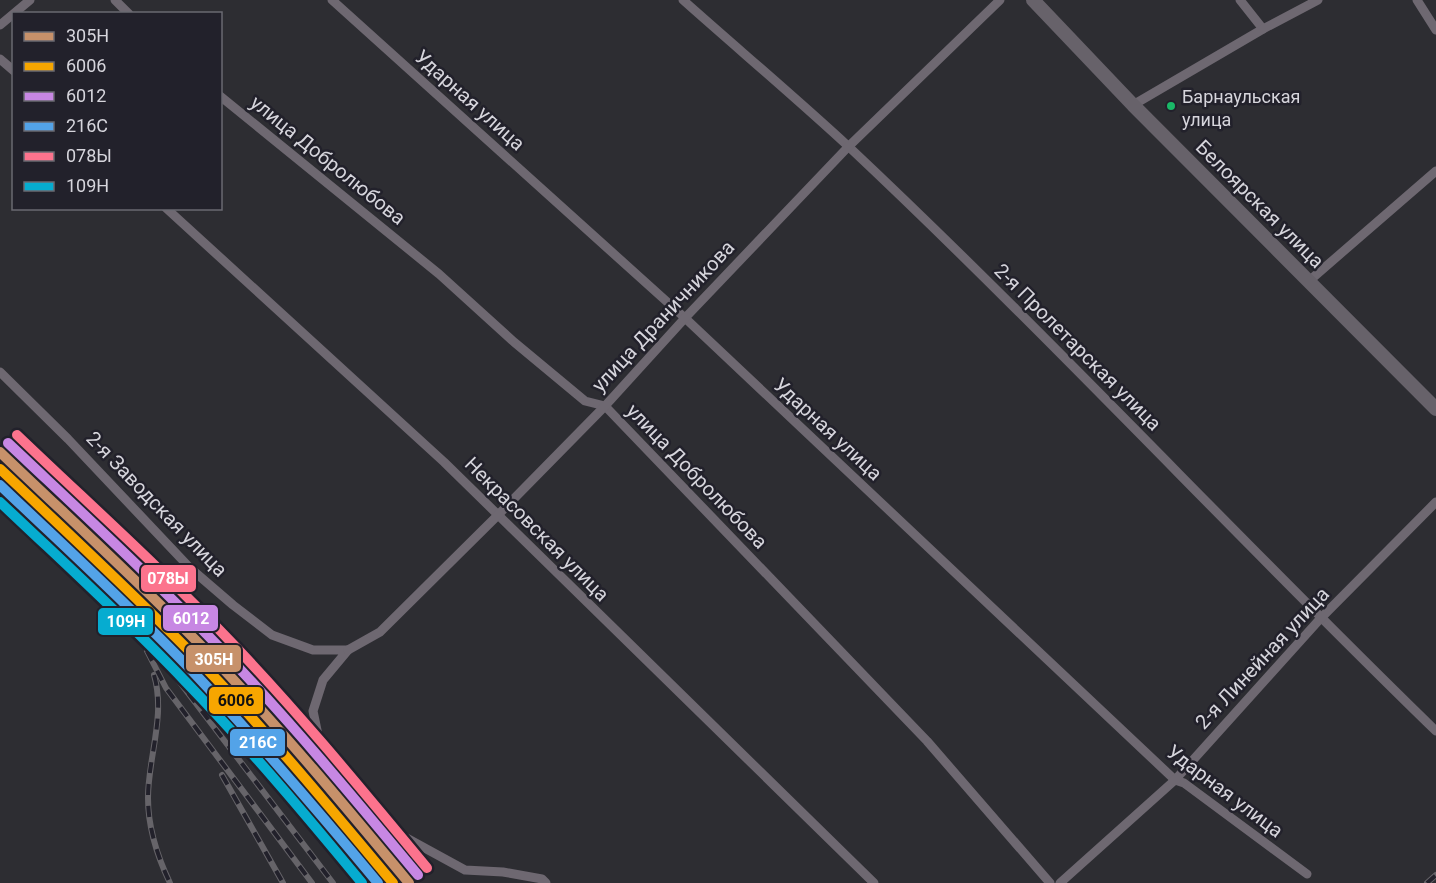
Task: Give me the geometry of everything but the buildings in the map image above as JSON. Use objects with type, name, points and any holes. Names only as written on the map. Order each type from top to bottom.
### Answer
[{"type":"street","points":[[16,12],[30,0]]},
{"type":"street","points":[[115,0],[127,12]]},
{"type":"street","name":"Ударная улица","points":[[332,0],[684,318],[1175,780],[1184,783],[1307,874]]},
{"type":"street","name":"2-я Пролетарская улица","points":[[683,0],[848,147],[1115,408],[1320,619],[1436,731]]},
{"type":"street","name":"улица Драничникова","points":[[348,650],[380,632],[497,516],[605,406],[684,318],[848,147],[1000,0]]},
{"type":"street","name":"Белоярская улица","points":[[1033,0],[1133,105],[1436,409]]},
{"type":"street","points":[[1240,0],[1263,29]]},
{"type":"street","points":[[1133,105],[1263,29],[1318,0]]},
{"type":"street","points":[[1417,0],[1436,30]]},
{"type":"street","points":[[0,25],[12,15]]},
{"type":"street","points":[[0,59],[12,69]]},
{"type":"street","name":"улица Добролюбова","points":[[222,98],[439,274],[514,342],[585,401],[605,406],[927,741],[1050,883]]},
{"type":"street","points":[[1309,281],[1436,171]]},
{"type":"street","name":"Некрасовская улица","points":[[168,210],[435,454],[874,883]]},
{"type":"street","name":"2-я Заводская улица","points":[[0,372],[68,439],[190,568],[233,605],[272,635],[313,650],[348,650]]},
{"type":"street","name":"2-я Линейная улица","points":[[1060,883],[1175,780],[1320,619],[1436,502]]},
{"type":"street","points":[[348,650],[323,680],[313,711],[318,735],[390,829],[465,870],[503,872],[542,879],[546,883]]},
{"type":"railway","points":[[0,479],[101,579],[333,883]]},
{"type":"railway","points":[[147,651],[166,688],[312,883]]},
{"type":"railway","points":[[154,675],[158,706],[148,809],[155,842],[170,883]]},
{"type":"railway","points":[[222,775],[283,883]]},
{"type":"railway","points":[[1427,883],[1436,875]]},
{"type":"transit line","name":"078Ы","points":[[17,435],[151,562],[256,668],[355,781],[427,868]]},
{"type":"transit line","name":"6012","points":[[8,443],[143,571],[247,676],[418,875]]},
{"type":"transit line","name":"305Н","points":[[0,452],[134,579],[238,684],[409,883]]},
{"type":"transit line","name":"6006","points":[[0,469],[127,590],[227,690],[393,883]]},
{"type":"transit line","name":"216С","points":[[0,485],[124,602],[196,675],[378,883]]},
{"type":"transit line","name":"109Н","points":[[0,502],[139,634],[207,705],[275,780],[362,883]]},
{"type":"place","name":"Барнаульская улица","points":[[1171,106]]}]
